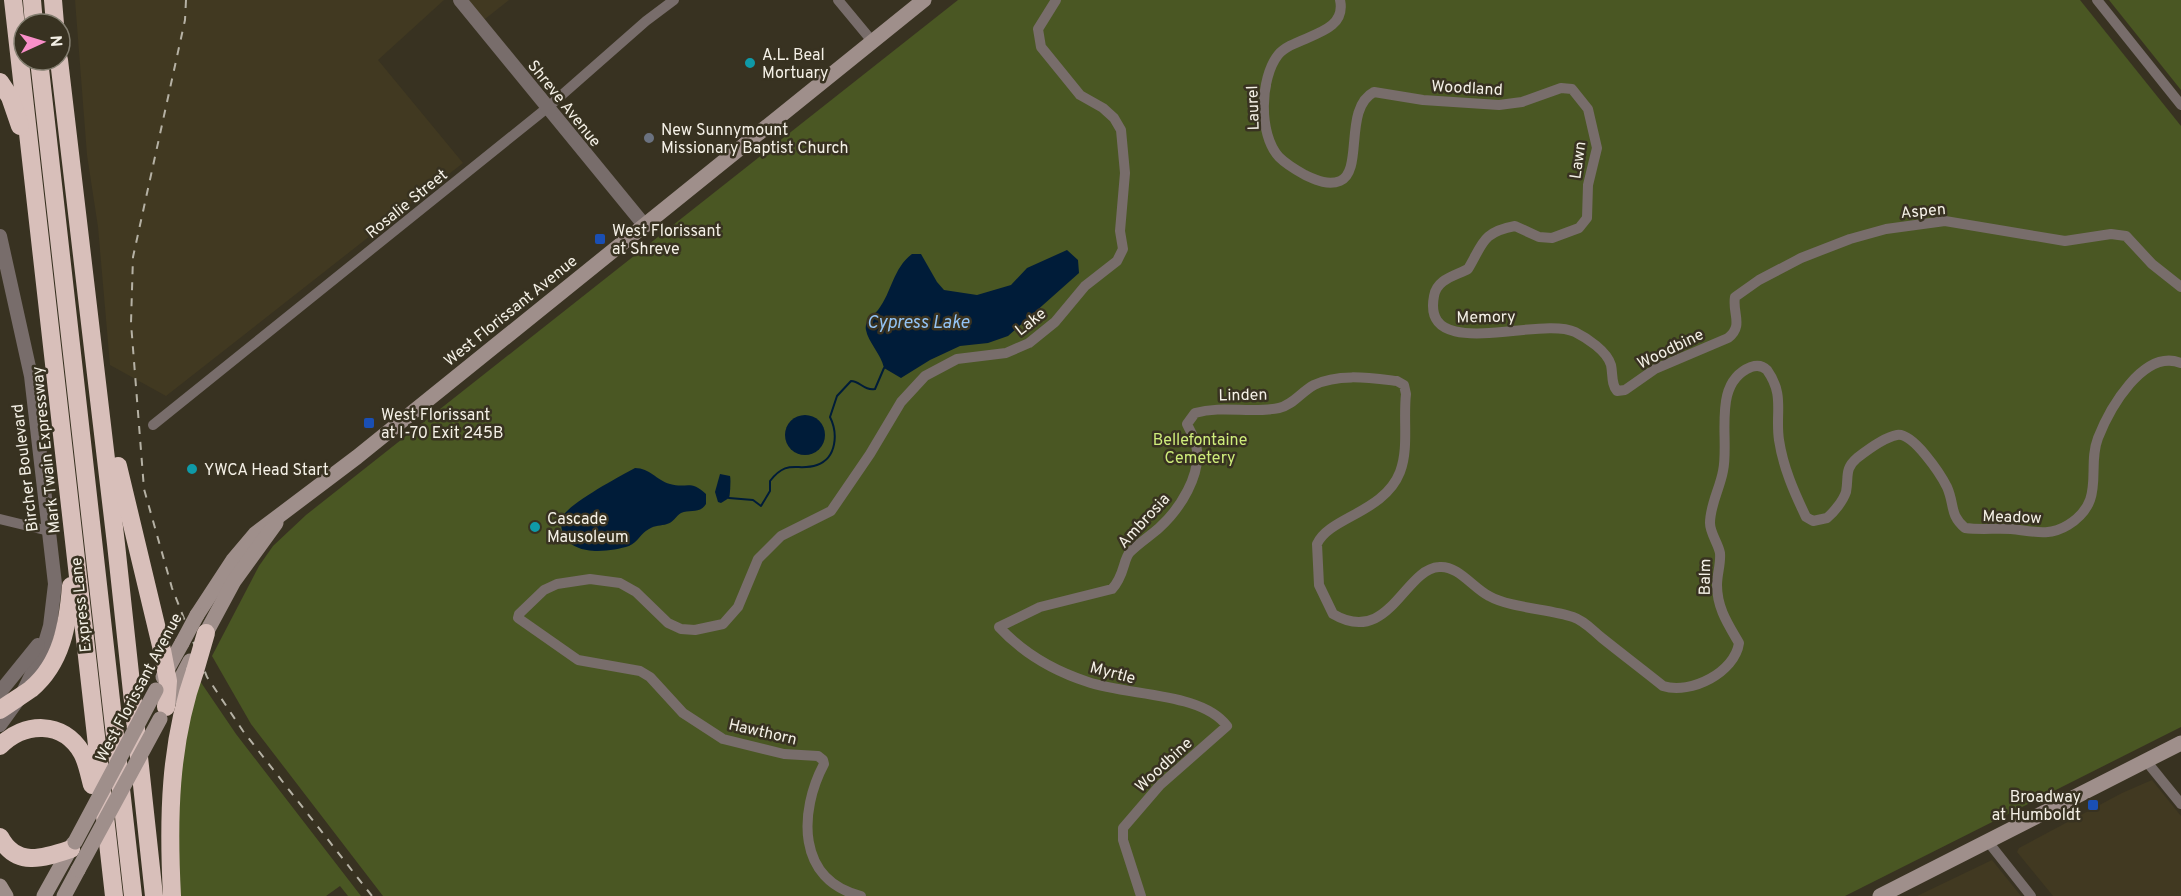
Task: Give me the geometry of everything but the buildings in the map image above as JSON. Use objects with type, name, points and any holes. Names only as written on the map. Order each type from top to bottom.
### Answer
[{"type":"highway","name":"Mark Twain Expressway","points":[[13,0],[114,896]]},
{"type":"highway","name":"Express Lane","points":[[40,72],[134,896]]},
{"type":"highway","points":[[60,72],[101,408],[154,896]]},
{"type":"highway","points":[[0,82],[10,97],[31,155]]},
{"type":"highway","points":[[101,408],[111,429],[131,526],[166,672],[163,713]]},
{"type":"highway","points":[[0,710],[42,678],[61,646],[69,616],[75,549]]},
{"type":"highway","points":[[172,896],[171,813],[175,748],[193,666],[206,633]]},
{"type":"highway","points":[[0,746],[11,736],[32,728],[53,729],[66,735],[82,753],[87,764],[106,834]]},
{"type":"highway","points":[[0,837],[15,855],[27,859],[48,857],[73,845]]},
{"type":"main road","name":"West Florissant Avenue","points":[[44,896],[197,615],[233,560],[255,534],[286,512],[645,226],[924,0]]},
{"type":"main road","name":"West Florissant Avenue","points":[[206,633],[234,581],[286,512]]},
{"type":"main road","name":"West Florissant Avenue","points":[[65,895],[163,713],[193,666]]},
{"type":"main road","points":[[1880,896],[1989,843],[2181,743]]},
{"type":"main road","points":[[0,886],[6,896]]},
{"type":"street","name":"Shreve Avenue","points":[[460,0],[645,226]]},
{"type":"street","name":"Rosalie Street","points":[[153,425],[547,108],[646,21],[674,0]]},
{"type":"street","points":[[838,0],[872,41]]},
{"type":"street","name":"Lake","points":[[518,618],[519,614],[544,590],[566,581],[590,579],[620,583],[628,587],[668,623],[681,629],[695,630],[723,624],[738,607],[750,573],[768,547],[796,527],[831,511],[870,454],[901,402],[925,376],[957,359],[1006,353],[1029,342],[1055,322],[1085,286],[1122,255],[1120,231],[1125,173],[1121,130],[1114,118],[1103,108],[1084,98],[1046,54],[1038,37],[1042,20],[1056,0]]},
{"type":"street","points":[[2097,0],[2181,105]]},
{"type":"street","name":"Laurel","points":[[1340,1],[1340,16],[1335,22],[1324,32],[1285,46],[1269,66],[1264,84],[1268,139],[1278,156],[1294,169],[1327,183],[1341,181],[1347,176],[1351,164],[1357,115],[1370,94]]},
{"type":"street","name":"Woodland","points":[[1370,94],[1384,92],[1423,100],[1499,105],[1522,102],[1561,88]]},
{"type":"street","name":"Lawn","points":[[1561,88],[1572,89],[1581,97],[1593,123],[1597,148],[1588,185],[1587,218]]},
{"type":"street","name":"Memory","points":[[1587,218],[1579,228],[1552,238],[1539,237],[1515,226],[1494,232],[1482,242],[1468,269],[1442,281],[1435,290],[1432,306],[1437,323],[1448,331],[1490,332],[1560,326],[1576,332],[1600,349],[1611,364],[1612,380],[1617,392]]},
{"type":"street","name":"Aspen","points":[[1736,332],[1738,326],[1733,306],[1735,297],[1759,280],[1802,258],[1886,229],[1921,222],[1963,222],[2065,241],[2111,234],[2126,236],[2152,264],[2181,287]]},
{"type":"street","name":"Bircher Boulevard","points":[[0,236],[31,376],[55,585],[50,626],[42,653],[21,696],[0,725]]},
{"type":"street","name":"Woodbine","points":[[1617,392],[1625,390],[1655,369],[1728,338],[1736,332]]},
{"type":"street","name":"Meadow","points":[[1846,483],[1848,468],[1858,458],[1897,435],[1903,435],[1917,445],[1931,462],[1948,489],[1955,519],[1965,528],[2054,532],[2070,524],[2088,502],[2094,486],[2097,440],[2126,387],[2156,363],[2169,360],[2181,363]]},
{"type":"street","name":"Balm","points":[[1361,622],[1381,614],[1400,599],[1423,573],[1435,567],[1442,567],[1457,573],[1490,597],[1572,617],[1589,626],[1664,686],[1674,690],[1707,681],[1737,654],[1739,643],[1722,615],[1719,603],[1717,584],[1720,555],[1710,526],[1711,511],[1724,468],[1724,412],[1729,390],[1737,376],[1748,368],[1760,365],[1765,368],[1776,386],[1780,404],[1779,438],[1786,472],[1806,517],[1813,520],[1827,518],[1843,498],[1846,483]]},
{"type":"street","name":"Linden","points":[[1187,424],[1195,413],[1205,410],[1280,408],[1326,380],[1372,378],[1397,381],[1404,385],[1406,394],[1403,459],[1393,486],[1376,503],[1320,537],[1316,555],[1323,593],[1333,614],[1344,621],[1361,622]]},
{"type":"street","name":"Ambrosia","points":[[999,627],[1040,607],[1112,589],[1117,584],[1125,569],[1128,554],[1161,526],[1181,503],[1189,487],[1197,459],[1197,447],[1187,424]]},
{"type":"street","points":[[0,519],[49,531]]},
{"type":"street","name":"Hawthorn","points":[[518,618],[578,660],[589,664],[640,670],[658,685],[683,713],[723,739],[775,753],[818,756],[823,760],[824,764],[808,801],[807,838],[813,856],[823,873],[837,885],[861,896]]},
{"type":"street","name":"Bircher Boulevard","points":[[0,692],[33,653],[50,626]]},
{"type":"street","name":"Myrtle","points":[[999,627],[1026,652],[1054,669],[1089,683],[1191,703],[1213,714],[1227,726]]},
{"type":"street","name":"Woodbine","points":[[1141,896],[1124,840],[1123,828],[1160,785],[1227,726]]},
{"type":"street","points":[[2147,762],[2181,804]]},
{"type":"street","points":[[1989,843],[2031,896]]},
{"type":"shaded area","points":[[75,0],[444,0],[378,60],[463,163],[166,396],[110,365],[98,227],[87,155]]},
{"type":"shaded area","points":[[454,0],[509,0],[485,19]]},
{"type":"shaded area","points":[[2152,780],[2181,816],[2181,896],[2053,896],[2017,852],[2019,848],[2122,793]]},
{"type":"shaded area","points":[[1992,860],[2021,896],[1917,896]]},
{"type":"green space","name":"Bellefontaine Cemetery","points":[[958,0],[2080,0],[2181,126],[2181,727],[1845,896],[383,896],[251,724],[212,656],[259,566],[273,546],[306,515]]},
{"type":"green space","points":[[2109,0],[2181,0],[2181,90]]},
{"type":"green space","points":[[200,681],[236,734],[361,896],[348,896],[340,886],[326,896],[176,896],[179,740]]},
{"type":"water","name":"Cypress Lake","points":[[1067,250],[1078,260],[1079,273],[1008,336],[988,343],[960,346],[930,360],[901,378],[884,368],[867,335],[866,324],[883,303],[901,266],[912,254],[921,254],[944,290],[977,295],[1011,285],[1027,268]]},
{"type":"water","points":[[805,415],[819,421],[825,435],[819,449],[805,455],[791,449],[785,435],[791,421]]},
{"type":"water","points":[[635,468],[645,470],[670,484],[701,489],[706,494],[706,504],[698,510],[681,513],[669,523],[651,528],[629,546],[592,551],[574,546],[568,541],[561,524],[567,511],[596,490]]},
{"type":"water","points":[[720,474],[730,476],[729,498],[721,503],[718,502],[715,492]]},
{"type":"waterway","points":[[729,498],[753,500],[761,506],[770,491],[770,481],[776,474],[788,468],[810,467],[824,462],[829,457],[834,444],[833,423],[830,417],[837,396],[851,381],[868,389],[875,389],[884,368]]},
{"type":"railway","points":[[186,0],[185,20],[133,257],[131,323],[144,489],[172,588],[207,677],[243,731],[372,896]]},
{"type":"place","name":"A.L. Beal Mortuary","points":[[750,63]]},
{"type":"place","name":"New Sunnymount Missionary Baptist Church","points":[[649,138]]},
{"type":"place","name":"West Florissant at Shreve","points":[[600,239]]},
{"type":"place","name":"West Florissant at I-70 Exit 245B","points":[[369,423]]},
{"type":"place","name":"YWCA Head Start","points":[[192,469]]},
{"type":"place","name":"Cascade Mausoleum","points":[[535,527]]},
{"type":"place","name":"Broadway at Humboldt","points":[[2093,805]]}]
